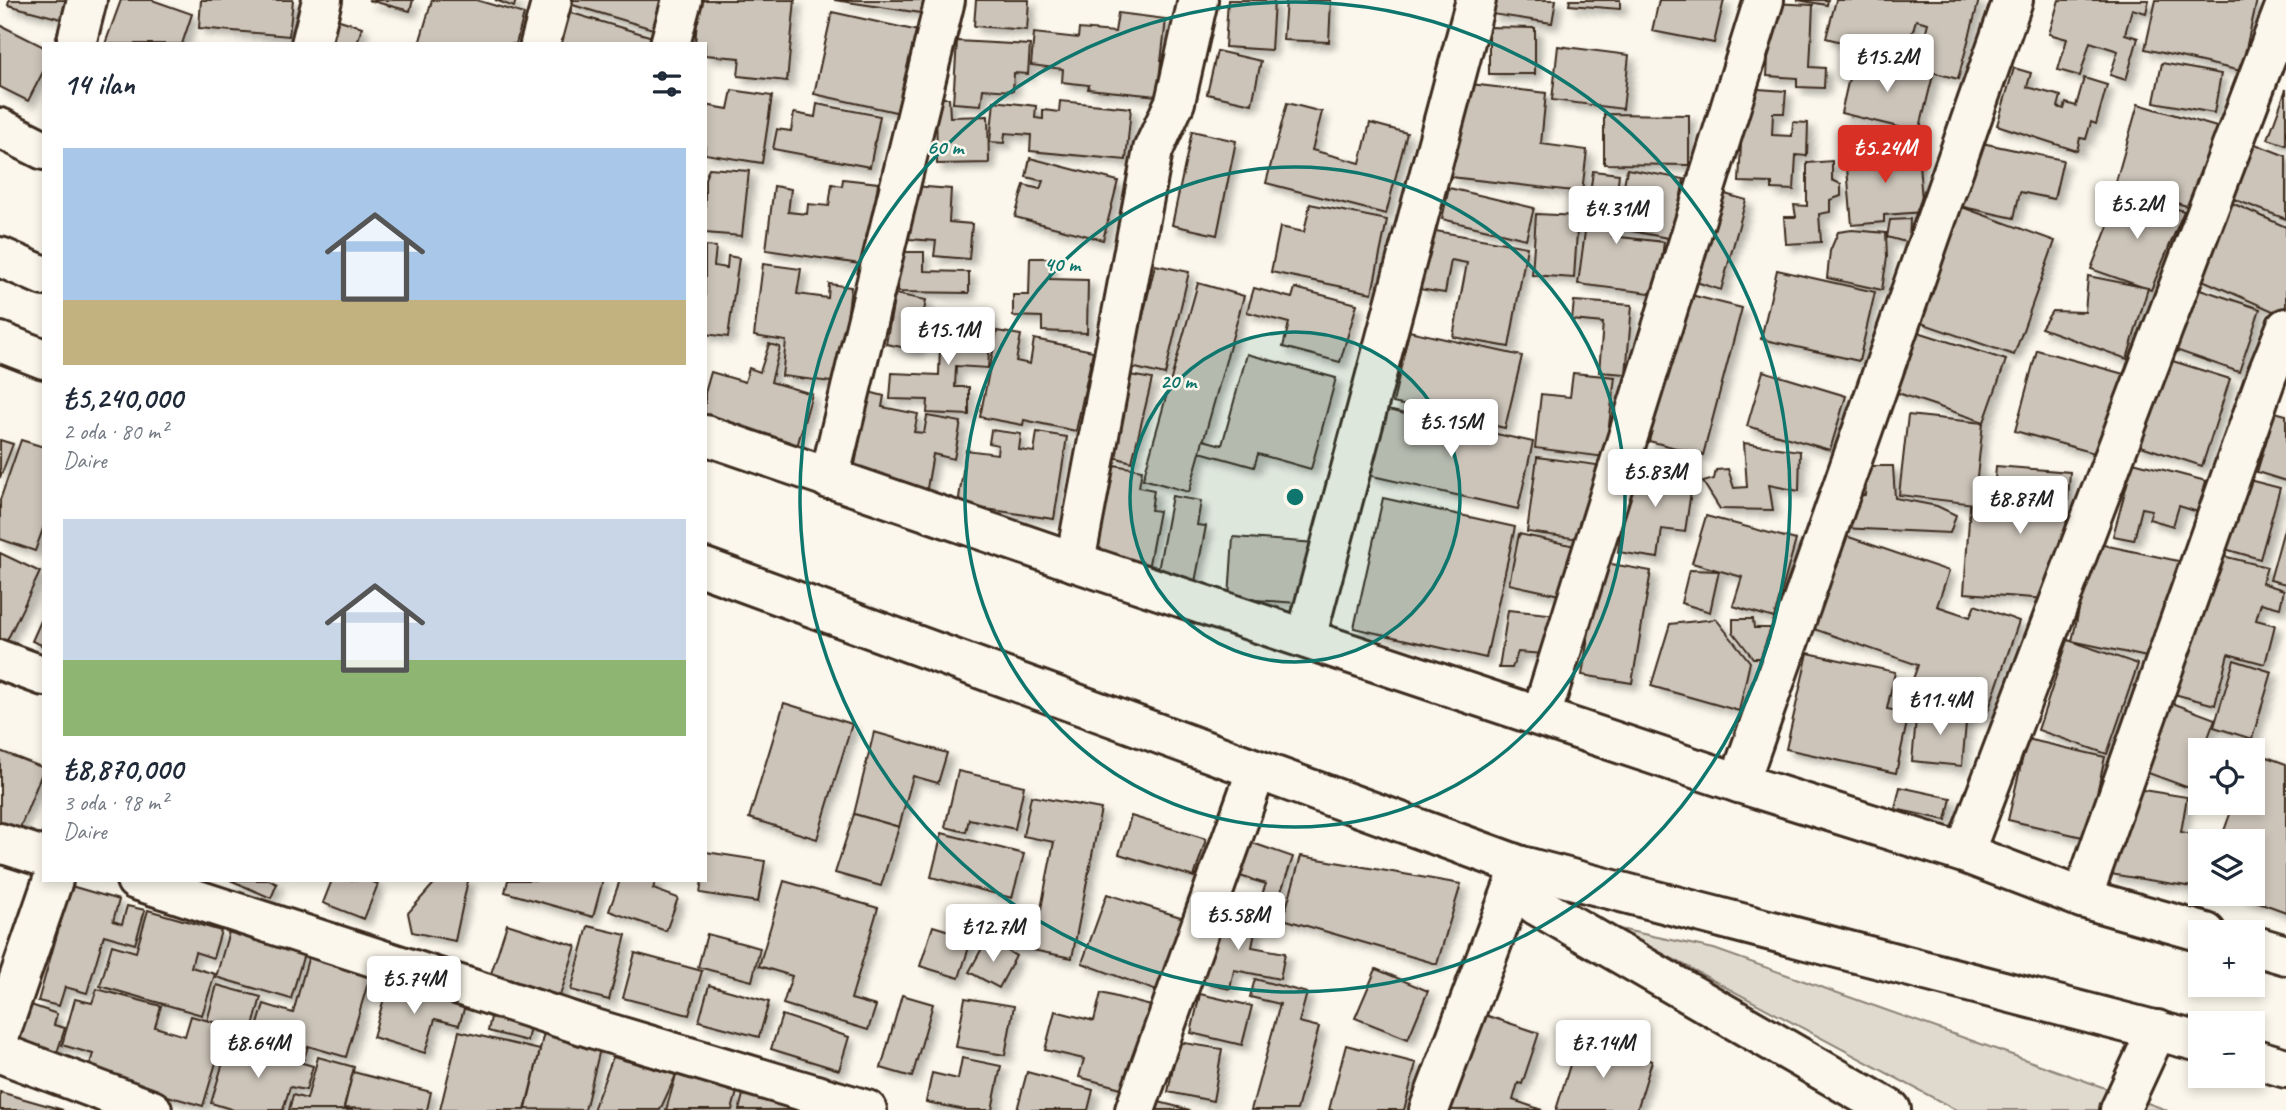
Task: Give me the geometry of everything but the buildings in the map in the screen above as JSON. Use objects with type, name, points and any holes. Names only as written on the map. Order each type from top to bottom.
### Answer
[{"type":"street","points":[[76,42],[87,0]]},
{"type":"street","points":[[312,42],[322,0]]},
{"type":"street","points":[[541,42],[552,0]]},
{"type":"street","points":[[671,42],[682,0]]},
{"type":"street","points":[[829,479],[945,0]]},
{"type":"street","points":[[1075,562],[1153,149],[1175,102],[1198,0]]},
{"type":"street","points":[[1306,638],[1476,0]]},
{"type":"street","points":[[1541,716],[1764,0]]},
{"type":"street","points":[[1739,783],[2013,0]]},
{"type":"street","points":[[1964,853],[2286,4]]},
{"type":"street","points":[[0,128],[42,149]]},
{"type":"street","points":[[0,257],[42,275]]},
{"type":"street","points":[[2082,898],[2286,328]]},
{"type":"street","points":[[0,342],[42,358]]},
{"type":"street","points":[[707,436],[1075,562],[1739,783],[1964,853],[2082,898],[2188,928]]},
{"type":"street","points":[[708,577],[1525,867],[2188,1039]]},
{"type":"street","points":[[0,660],[42,675]]},
{"type":"street","points":[[1135,1110],[1256,772]]},
{"type":"street","points":[[0,843],[42,856]]},
{"type":"street","points":[[1429,1110],[1525,867]]},
{"type":"street","points":[[1525,867],[1536,905],[1891,1110]]},
{"type":"street","points":[[0,1034],[52,882]]},
{"type":"street","points":[[142,882],[595,1029],[867,1110]]},
{"type":"street","points":[[2265,949],[2286,955]]},
{"type":"street","points":[[2120,1110],[2157,1030]]},
{"type":"street","points":[[0,1053],[152,1110]]},
{"type":"street","points":[[2265,1062],[2286,1068]]},
{"type":"shaded area","points":[[1615,928],[1714,949],[2167,1110],[1956,1110]]}]
